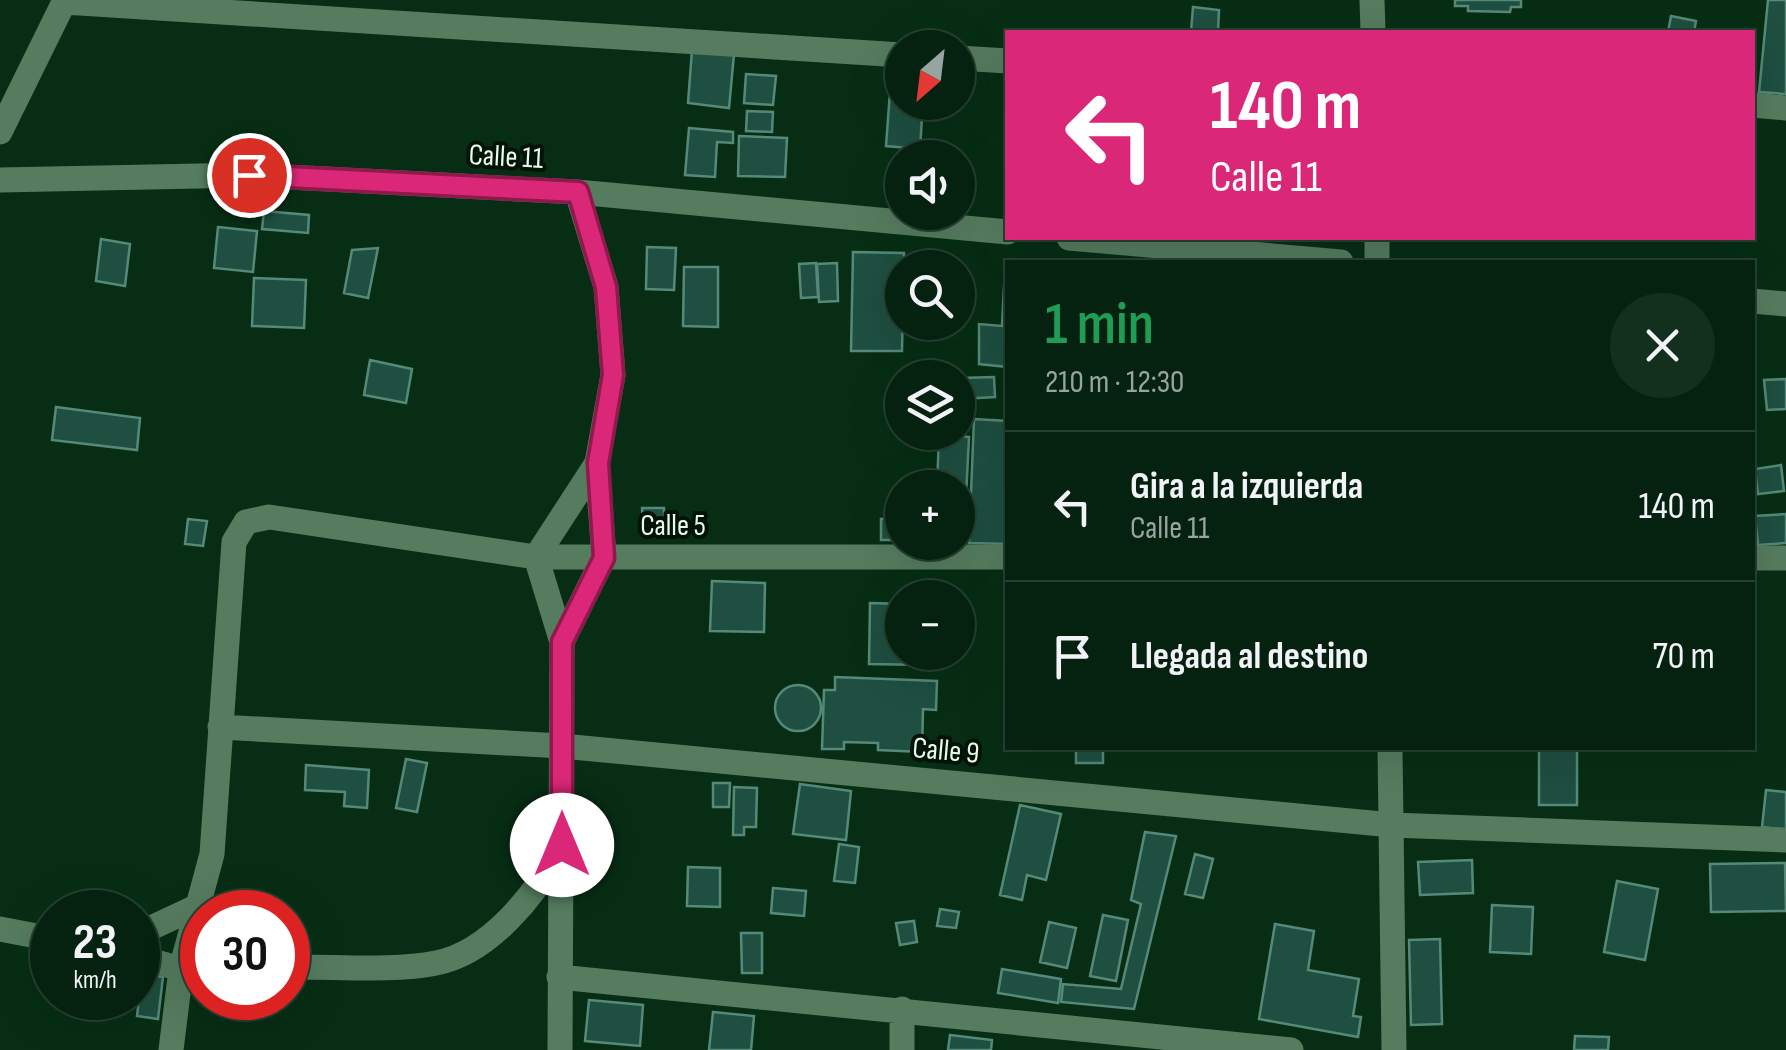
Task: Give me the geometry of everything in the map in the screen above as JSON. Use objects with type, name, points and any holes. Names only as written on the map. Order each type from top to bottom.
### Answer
[{"type":"street","points":[[1372,0],[1373,30]]},
{"type":"street","points":[[0,132],[66,1],[885,54]]},
{"type":"street","points":[[975,59],[1005,61]]},
{"type":"street","points":[[1755,104],[1786,108]]},
{"type":"street","name":"Calle 11","points":[[0,180],[249,175],[578,192],[1005,232]]},
{"type":"street","points":[[562,642],[604,558],[598,463],[613,375],[606,287],[578,192]]},
{"type":"street","points":[[1092,240],[1318,260]]},
{"type":"street","points":[[1755,300],[1786,304]]},
{"type":"street","points":[[560,1050],[562,642],[536,557],[598,463]]},
{"type":"street","name":"Calle 5","points":[[220,727],[234,542],[246,522],[268,517],[536,557],[1005,557]]},
{"type":"street","points":[[1755,558],[1786,558]]},
{"type":"street","points":[[202,890],[212,854],[220,727]]},
{"type":"street","name":"Calle 9","points":[[220,727],[562,746],[1392,825],[1786,840]]},
{"type":"street","points":[[1390,750],[1394,1050]]},
{"type":"street","points":[[310,966],[437,963],[481,942],[540,886],[562,845]]},
{"type":"street","points":[[0,930],[30,935]]},
{"type":"street","points":[[559,977],[1292,1050]]},
{"type":"street","points":[[902,1009],[902,1050]]},
{"type":"street","points":[[171,1050],[180,1015]]},
{"type":"building","points":[[1455,0],[1521,0],[1521,7],[1511,7],[1510,12],[1468,11],[1468,6],[1455,6]]},
{"type":"building","points":[[1768,0],[1786,0],[1786,94],[1759,92]]},
{"type":"building","points":[[1193,7],[1219,10],[1218,30],[1191,30]]},
{"type":"building","points":[[1671,16],[1696,21],[1694,30],[1668,30]]},
{"type":"building","points":[[692,50],[734,54],[729,108],[688,103]]},
{"type":"building","points":[[746,74],[776,76],[773,105],[744,103]]},
{"type":"building","points":[[747,111],[773,112],[772,132],[746,131]]},
{"type":"building","points":[[888,120],[922,120],[921,140],[886,140]]},
{"type":"building","points":[[689,128],[733,132],[733,143],[717,142],[715,177],[685,175]]},
{"type":"building","points":[[739,136],[787,138],[785,177],[738,176]]},
{"type":"building","points":[[264,211],[309,215],[308,233],[262,229]]},
{"type":"building","points":[[218,227],[257,231],[253,272],[214,268]]},
{"type":"building","points":[[101,239],[130,244],[125,286],[96,281]]},
{"type":"building","points":[[647,247],[676,248],[674,290],[646,289]]},
{"type":"building","points":[[378,248],[368,298],[344,293],[352,250]]},
{"type":"building","points":[[853,252],[885,253],[885,340],[902,340],[902,351],[851,351]]},
{"type":"building","points":[[816,263],[818,297],[801,298],[799,264]]},
{"type":"building","points":[[837,263],[838,301],[819,302],[817,264]]},
{"type":"building","points":[[684,267],[718,267],[718,327],[683,326]]},
{"type":"building","points":[[254,278],[306,280],[304,328],[252,326]]},
{"type":"building","points":[[1005,287],[1005,367],[979,364],[979,324],[1002,326]]},
{"type":"building","points":[[370,360],[412,369],[406,403],[364,395]]},
{"type":"building","points":[[994,377],[995,397],[975,398],[975,378]]},
{"type":"building","points":[[1786,379],[1786,409],[1767,410],[1764,380]]},
{"type":"building","points":[[56,407],[140,418],[137,450],[52,440]]},
{"type":"building","points":[[975,419],[1005,421],[1005,544],[975,543],[975,470],[972,470]]},
{"type":"building","points":[[938,450],[968,450],[967,470],[938,470]]},
{"type":"building","points":[[1781,465],[1784,491],[1758,494],[1755,469]]},
{"type":"building","points":[[642,508],[664,508],[664,530],[643,530]]},
{"type":"building","points":[[1786,514],[1786,543],[1758,545],[1755,516]]},
{"type":"building","points":[[188,519],[207,521],[203,546],[185,544]]},
{"type":"building","points":[[881,519],[885,519],[885,540],[881,540]]},
{"type":"building","points":[[712,581],[765,583],[764,632],[710,631]]},
{"type":"building","points":[[870,603],[885,603],[885,664],[869,664]]},
{"type":"building","points":[[835,677],[937,681],[936,710],[923,709],[922,752],[878,750],[878,743],[844,742],[844,749],[822,749],[824,690],[835,690]]},
{"type":"building","points":[[798,685],[814,692],[821,708],[814,724],[798,731],[782,724],[775,708],[782,692]]},
{"type":"building","points":[[1076,750],[1103,750],[1103,763],[1076,763]]},
{"type":"building","points":[[1539,750],[1577,750],[1577,805],[1539,805]]},
{"type":"building","points":[[406,759],[427,763],[417,812],[396,808]]},
{"type":"building","points":[[306,765],[369,770],[367,808],[344,806],[345,792],[305,790]]},
{"type":"building","points":[[713,783],[730,783],[729,807],[713,807]]},
{"type":"building","points":[[800,784],[851,791],[846,840],[793,834]]},
{"type":"building","points":[[734,787],[757,788],[756,827],[744,827],[744,835],[733,835]]},
{"type":"building","points":[[1766,790],[1786,792],[1786,830],[1762,827]]},
{"type":"building","points":[[1020,805],[1061,814],[1046,880],[1027,875],[1022,900],[1000,895]]},
{"type":"building","points":[[1145,832],[1176,836],[1134,1009],[1061,1002],[1063,984],[1121,989],[1141,904],[1131,900]]},
{"type":"building","points":[[839,844],[859,847],[855,883],[834,881]]},
{"type":"building","points":[[1195,854],[1213,859],[1203,898],[1185,894]]},
{"type":"building","points":[[1472,860],[1473,893],[1420,895],[1418,862]]},
{"type":"building","points":[[1785,863],[1786,911],[1711,912],[1710,864]]},
{"type":"building","points":[[688,867],[720,868],[720,907],[687,906]]},
{"type":"building","points":[[1617,881],[1658,889],[1645,960],[1604,952]]},
{"type":"building","points":[[773,888],[806,891],[804,916],[771,913]]},
{"type":"building","points":[[1492,905],[1533,907],[1531,954],[1490,952]]},
{"type":"building","points":[[940,909],[959,912],[956,928],[937,926]]},
{"type":"building","points":[[1103,915],[1128,920],[1116,981],[1090,976]]},
{"type":"building","points":[[914,921],[917,942],[900,945],[896,923]]},
{"type":"building","points":[[1049,922],[1076,928],[1067,968],[1040,962]]},
{"type":"building","points":[[1275,924],[1314,931],[1308,970],[1359,979],[1353,1016],[1361,1017],[1358,1037],[1259,1019]]},
{"type":"building","points":[[741,933],[762,933],[762,973],[742,973]]},
{"type":"building","points":[[1440,939],[1442,1024],[1411,1025],[1409,940]]},
{"type":"building","points":[[1002,969],[1061,979],[1058,1003],[998,993]]},
{"type":"building","points":[[589,1000],[643,1005],[640,1046],[585,1041]]},
{"type":"building","points":[[713,1012],[754,1016],[751,1050],[709,1050]]},
{"type":"building","points":[[950,1035],[992,1040],[991,1050],[948,1050]]},
{"type":"building","points":[[1575,1036],[1609,1037],[1608,1050],[1574,1050]]},
{"type":"route","points":[[249,175],[578,192],[606,287],[613,375],[598,463],[604,558],[562,642],[562,845]]}]
